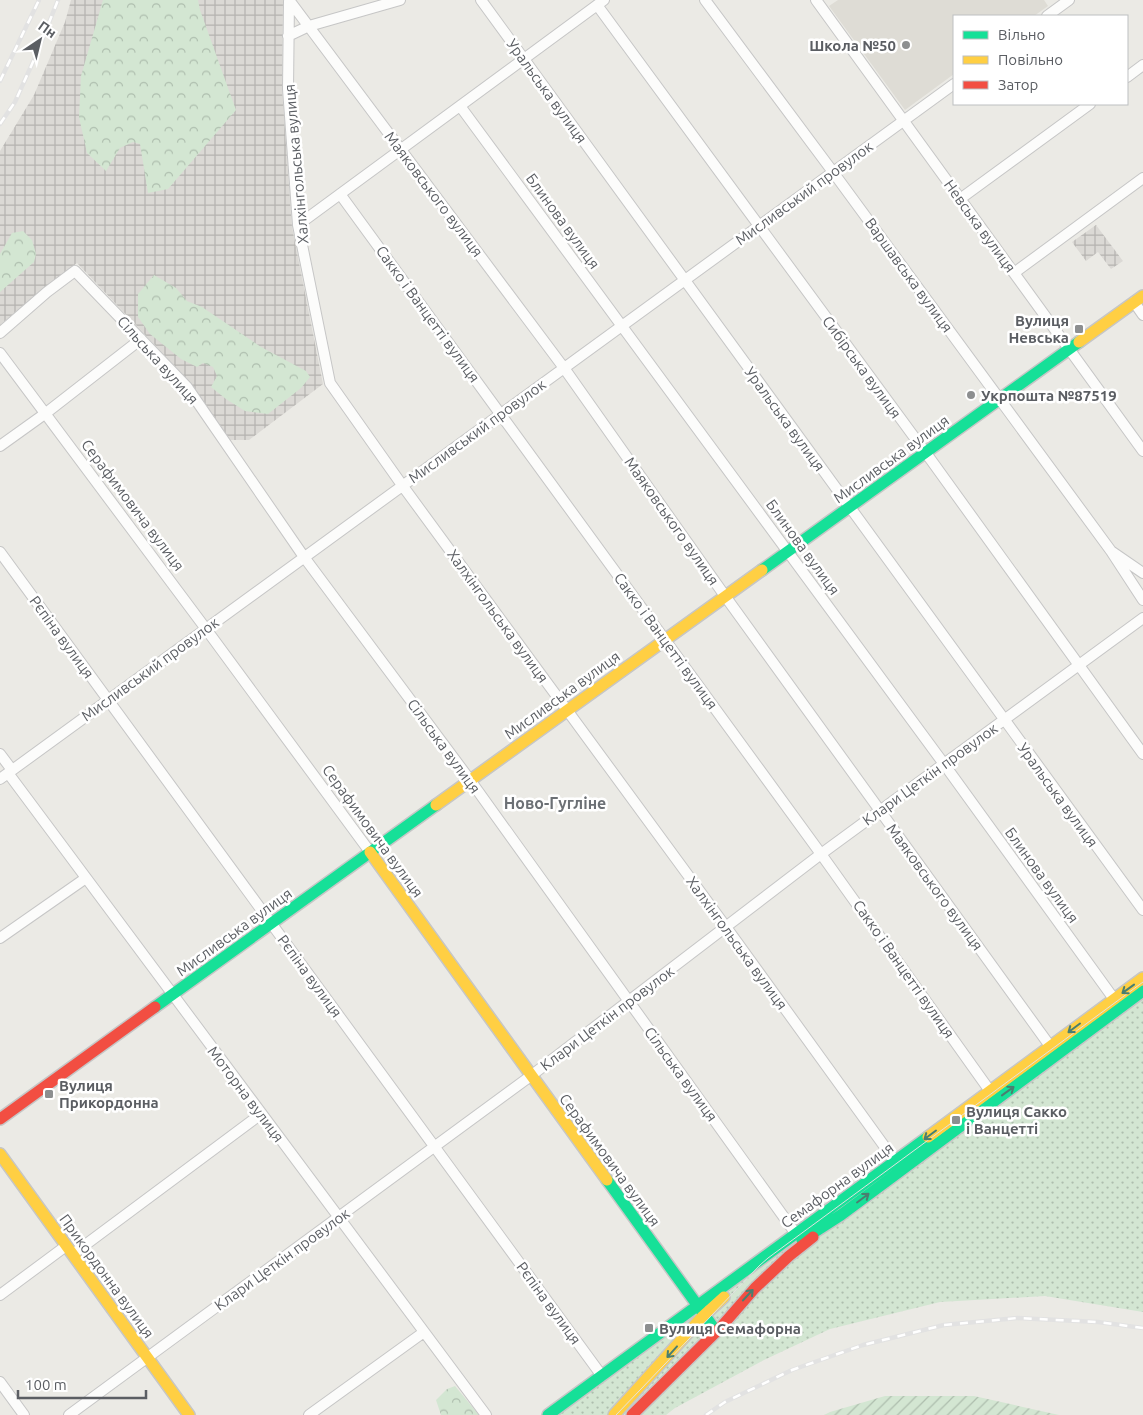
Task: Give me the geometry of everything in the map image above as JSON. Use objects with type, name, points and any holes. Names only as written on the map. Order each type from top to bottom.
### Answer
[{"type":"street","name":"Маяковського вулиця","points":[[289,0],[564,368],[725,596],[1050,1046]]},
{"type":"street","name":"Халхінгольська вулиця","points":[[289,0],[288,89],[298,225],[330,383],[402,486],[726,927],[895,1161]]},
{"type":"street","points":[[288,36],[309,26],[400,0]]},
{"type":"street","name":"Уральська вулиця","points":[[481,0],[1143,910]]},
{"type":"street","name":"Варшавська вулиця","points":[[705,0],[1111,551],[1143,600]]},
{"type":"street","name":"Невська вулиця","points":[[816,0],[1143,452]]},
{"type":"street","points":[[1048,15],[1055,4],[1069,0]]},
{"type":"street","points":[[298,225],[601,2]]},
{"type":"street","name":"Сибірська вулиця","points":[[601,2],[759,226],[1143,754]]},
{"type":"street","points":[[1128,76],[1143,65]]},
{"type":"street","name":"Мисливський провулок","points":[[7,774],[953,85]]},
{"type":"street","points":[[960,199],[1089,105]]},
{"type":"street","name":"Блинова вулиця","points":[[460,106],[944,764],[1117,1004]]},
{"type":"street","points":[[1014,273],[1143,178]]},
{"type":"street","name":"Сакко і Ванцетті вулиця","points":[[340,194],[822,854],[990,1091]]},
{"type":"street","name":"Сільська вулиця","points":[[0,332],[75,271],[188,387],[304,557],[470,780],[796,1234]]},
{"type":"street","points":[[1139,299],[1143,315]]},
{"type":"street","name":"Мисливська вулиця","points":[[0,1119],[1139,299]]},
{"type":"street","points":[[0,446],[46,413],[141,339]]},
{"type":"street","name":"Серафимовича вулиця","points":[[0,353],[370,852],[716,1331]]},
{"type":"street","name":"Варшавська вулиця","points":[[1111,551],[1143,572]]},
{"type":"street","name":"Рєпіна вулиця","points":[[0,552],[602,1376]]},
{"type":"street","name":"Клари Цеткін провулок","points":[[69,1415],[532,1075],[880,810],[1143,618]]},
{"type":"street","name":"Моторна вулиця","points":[[0,754],[7,774],[486,1415]]},
{"type":"street","points":[[0,938],[86,878]]},
{"type":"street","name":"Семафорна вулиця","points":[[632,1415],[726,1322],[776,1267],[824,1227],[1117,1004],[1143,978]]},
{"type":"street","name":"Семафорна вулиця","points":[[700,1311],[796,1234],[1050,1046],[1117,1004],[1143,991]]},
{"type":"street","points":[[0,1294],[69,1250],[261,1114]]},
{"type":"street","name":"Прикордонна вулиця","points":[[0,1154],[189,1415]]},
{"type":"street","name":"Семафорна вулиця","points":[[548,1415],[602,1376],[700,1311],[720,1300],[812,1233],[824,1227]]},
{"type":"street","points":[[614,1415],[684,1338],[700,1311]]},
{"type":"street","points":[[309,1415],[424,1332]]},
{"type":"street","points":[[0,1382],[24,1415]]},
{"type":"shaded area","points":[[71,0],[283,0],[282,89],[292,227],[323,384],[249,440],[230,440],[191,383],[77,263],[0,325],[0,151],[34,95],[65,22]]},
{"type":"shaded area","name":"Школа №50","points":[[838,0],[1044,0],[1048,6],[1035,15],[953,15],[953,75],[905,110],[829,6]]},
{"type":"shaded area","points":[[1096,225],[1123,261],[1111,269],[1098,252],[1086,261],[1072,242]]},
{"type":"green space","points":[[103,0],[198,0],[236,110],[168,189],[148,193],[140,144],[133,142],[120,148],[106,171],[87,153],[79,117],[81,76]]},
{"type":"green space","points":[[23,231],[32,240],[36,254],[34,262],[0,292],[0,254],[12,233]]},
{"type":"green space","points":[[154,275],[176,288],[187,301],[202,307],[261,347],[306,371],[310,377],[301,388],[268,414],[245,411],[226,399],[211,387],[217,376],[213,367],[203,363],[197,367],[181,359],[150,334],[138,317],[138,294]]},
{"type":"green space","points":[[1143,973],[1143,1312],[1045,1296],[940,1302],[830,1329],[764,1360],[675,1408],[666,1415],[548,1415]]},
{"type":"green space","points":[[455,1386],[479,1415],[441,1415],[436,1400],[447,1389]]},
{"type":"green space","points":[[885,1396],[974,1396],[1059,1415],[824,1415]]},
{"type":"tram line","points":[[616,1415],[768,1258],[1143,982]]},
{"type":"railway","points":[[0,81],[39,0]]},
{"type":"railway","points":[[0,124],[15,102],[58,0]]},
{"type":"railway","points":[[706,1415],[725,1402],[792,1370],[863,1345],[944,1325],[1017,1318],[1098,1322],[1143,1328]]},
{"type":"traffic: fast","points":[[762,570],[1079,342]]},
{"type":"traffic: fast","points":[[155,1007],[436,805]]},
{"type":"traffic: fast","points":[[802,1240],[841,1215],[1143,991]]},
{"type":"traffic: fast","points":[[548,1415],[928,1137]]},
{"type":"traffic: fast","points":[[607,1180],[716,1331]]},
{"type":"traffic: slow","points":[[1079,342],[1143,296]]},
{"type":"traffic: slow","points":[[436,805],[762,570]]},
{"type":"traffic: slow","points":[[370,852],[607,1180]]},
{"type":"traffic: slow","points":[[928,1137],[1143,978]]},
{"type":"traffic: slow","points":[[0,1154],[189,1415]]},
{"type":"traffic: slow","points":[[614,1415],[703,1316],[724,1297]]},
{"type":"traffic: jam","points":[[0,1119],[155,1007]]},
{"type":"traffic: jam","points":[[632,1415],[721,1327],[755,1288],[789,1256],[813,1237]]},
{"type":"place","name":"Школа №50","points":[[906,45]]},
{"type":"place","name":"Вулиця Невська","points":[[1079,329]]},
{"type":"place","name":"Укрпошта №87519","points":[[971,395]]},
{"type":"place","name":"Вулиця Прикордонна","points":[[49,1094]]},
{"type":"place","name":"Вулиця Сакко і Ванцетті","points":[[956,1120]]},
{"type":"place","name":"Вулиця Семафорна","points":[[649,1328]]},
{"type":"district","name":"Ново-Гугліне","points":[[555,803]]}]
